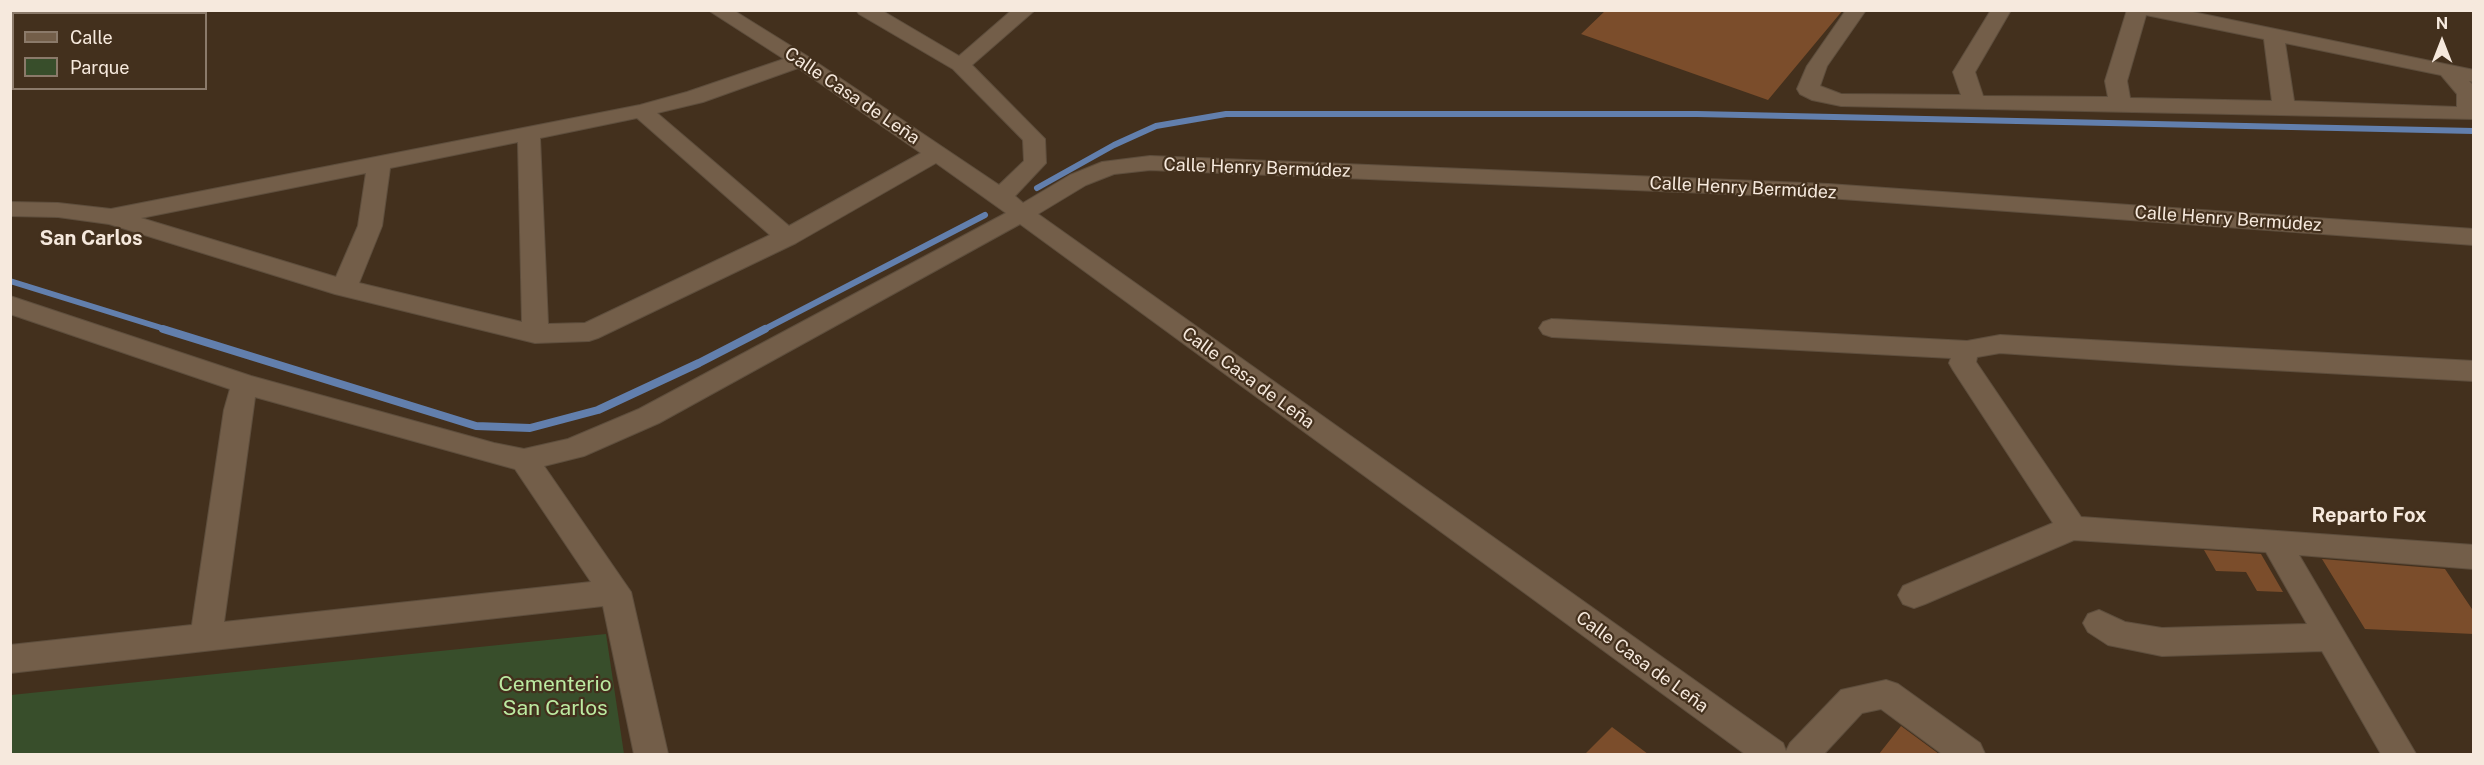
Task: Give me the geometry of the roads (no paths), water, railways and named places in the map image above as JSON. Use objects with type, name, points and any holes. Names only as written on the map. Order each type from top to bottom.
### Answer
[{"type":"street","name":"Calle Casa de Leña","points":[[718,10],[800,60],[1001,197],[1772,754]]},
{"type":"street","points":[[867,10],[960,65],[1034,139],[1035,163],[1001,197]]},
{"type":"street","points":[[903,30],[911,10]]},
{"type":"street","points":[[960,65],[1025,10]]},
{"type":"street","points":[[1856,10],[1817,66],[1808,89],[1820,95],[1841,100],[2120,104],[2470,114],[2468,93],[2448,70]]},
{"type":"street","points":[[1974,101],[1964,72],[2001,10]]},
{"type":"street","points":[[2120,104],[2116,81],[2137,10]]},
{"type":"street","points":[[2151,10],[2474,76]]},
{"type":"street","points":[[2274,35],[2284,108]]},
{"type":"street","points":[[111,217],[640,111],[695,97],[800,60]]},
{"type":"street","points":[[640,111],[787,237]]},
{"type":"street","points":[[528,133],[535,334]]},
{"type":"street","points":[[10,209],[58,210],[111,217],[344,288],[535,334],[589,332],[787,237],[937,153]]},
{"type":"street","points":[[344,288],[370,226],[379,163]]},
{"type":"street","name":"Calle Henry Bermúdez","points":[[524,460],[574,448],[649,416],[1023,213],[1078,180],[1110,167],[1150,164],[1828,191],[2474,237]]},
{"type":"street","points":[[10,305],[245,384],[494,454],[524,460],[615,592],[651,754]]},
{"type":"street","points":[[1552,328],[1967,350],[2001,344],[2474,371]]},
{"type":"street","points":[[1967,350],[1962,363],[2072,528]]},
{"type":"street","points":[[206,638],[238,410],[245,384]]},
{"type":"street","points":[[1914,595],[2072,528],[2474,557]]},
{"type":"street","points":[[2276,542],[2399,754]]},
{"type":"street","points":[[10,659],[615,592]]},
{"type":"street","points":[[2099,623],[2119,635],[2162,642],[2331,637]]},
{"type":"street","points":[[1802,754],[1853,700],[1886,694],[1968,754]]},
{"type":"waterway","points":[[1037,188],[1114,145],[1156,126],[1226,114],[1697,114],[2474,131]]},
{"type":"waterway","points":[[763,330],[985,215]]},
{"type":"waterway","points":[[10,281],[168,330]]},
{"type":"waterway","points":[[163,329],[476,426],[530,428],[598,410],[765,329]]},
{"type":"district","name":"San Carlos","points":[[91,239]]},
{"type":"district","name":"Reparto Fox","points":[[2369,516]]},
{"type":"park label","name":"Cementerio San Carlos","points":[[555,697]]}]
